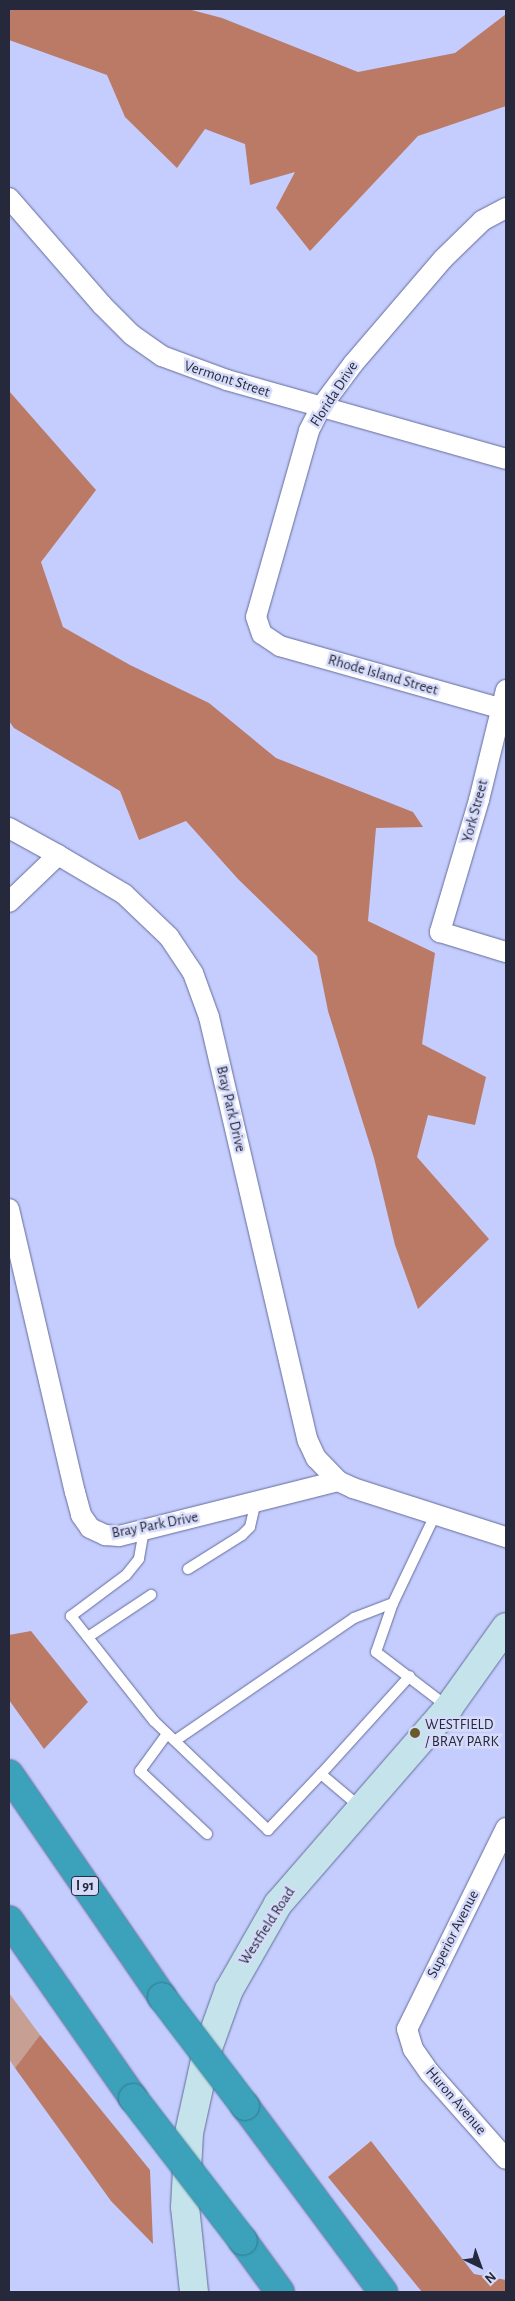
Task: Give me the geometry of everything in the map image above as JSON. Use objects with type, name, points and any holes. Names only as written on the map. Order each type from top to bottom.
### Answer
[{"type":"highway","name":"I 91","points":[[9,1774],[162,1998],[383,2292]]},
{"type":"highway","points":[[9,1920],[133,2098],[280,2292]]},
{"type":"main road","name":"Westfield Road","points":[[194,2292],[186,2231],[186,2172],[192,2112],[207,2051],[229,1990],[261,1929],[297,1879],[449,1707],[506,1627]]},
{"type":"street","name":"Vermont Street","points":[[9,198],[102,306],[155,352],[202,372],[506,459]]},
{"type":"street","name":"Florida Drive","points":[[262,634],[256,612],[310,432],[322,407],[353,364],[442,259],[482,221],[506,208]]},
{"type":"street","name":"Rhode Island Street","points":[[262,634],[280,646],[504,703]]},
{"type":"street","name":"York Street","points":[[504,703],[479,800],[440,932],[506,952]]},
{"type":"street","name":"Bray Park Drive","points":[[9,828],[137,903],[169,936],[193,973],[219,1054],[308,1441],[316,1458],[338,1481],[506,1537]]},
{"type":"street","points":[[9,902],[58,855]]},
{"type":"street","name":"Bray Park Drive","points":[[9,1209],[81,1515],[90,1528],[105,1535],[144,1530],[338,1481]]},
{"type":"street","name":"Superior Avenue","points":[[409,2041],[409,2022],[506,1828]]},
{"type":"street","name":"Huron Avenue","points":[[409,2041],[434,2078],[506,2159]]},
{"type":"lane","points":[[188,1569],[242,1535],[250,1527],[256,1502]]},
{"type":"lane","points":[[436,1513],[393,1603],[376,1652],[449,1707]]},
{"type":"lane","points":[[144,1530],[139,1559],[126,1576],[71,1616],[167,1734],[176,1740],[268,1830],[410,1676]]},
{"type":"lane","points":[[88,1637],[151,1595]]},
{"type":"lane","points":[[176,1740],[354,1618],[393,1603]]},
{"type":"lane","points":[[167,1734],[140,1771],[207,1834]]},
{"type":"lane","points":[[321,1774],[360,1807]]},
{"type":"shaded area","points":[[9,9],[188,9],[222,18],[358,72],[455,53],[506,14],[506,106],[418,136],[310,251],[276,208],[295,172],[250,185],[245,144],[205,129],[177,168],[125,117],[107,75],[9,40]]},
{"type":"shaded area","points":[[9,391],[96,490],[41,562],[63,627],[130,665],[209,703],[276,758],[413,812],[423,827],[376,828],[368,921],[435,953],[422,1044],[486,1077],[475,1125],[428,1115],[417,1157],[489,1239],[418,1309],[395,1245],[374,1158],[328,1011],[317,956],[238,879],[186,821],[139,840],[120,791],[14,728],[9,721]]},
{"type":"shaded area","points":[[31,1631],[88,1702],[44,1749],[9,1700],[9,1635]]},
{"type":"shaded area","points":[[9,1993],[40,2035],[15,2068],[9,2059]]},
{"type":"shaded area","points":[[40,2035],[150,2170],[153,2244],[111,2201],[15,2068]]},
{"type":"shaded area","points":[[371,2141],[474,2274],[506,2280],[506,2292],[422,2292],[328,2177]]},
{"type":"place","name":"WESTFIELD / BRAY PARK","points":[[415,1733]]}]
